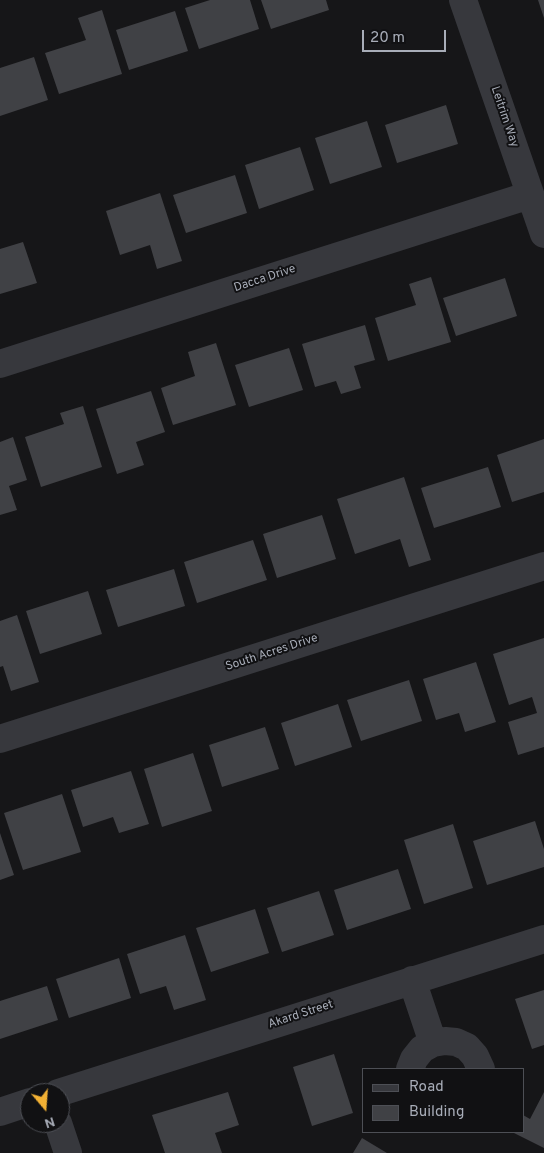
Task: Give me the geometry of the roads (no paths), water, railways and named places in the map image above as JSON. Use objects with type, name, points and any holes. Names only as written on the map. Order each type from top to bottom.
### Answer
[{"type":"street","name":"Leitrim Way","points":[[463,0],[544,234]]},
{"type":"street","name":"Dacca Drive","points":[[0,364],[530,194]]},
{"type":"street","name":"South Acres Drive","points":[[0,739],[544,566]]},
{"type":"street","name":"Akard Street","points":[[70,1089],[544,939]]},
{"type":"street","points":[[412,980],[433,1043]]},
{"type":"street","points":[[410,1068],[414,1059],[422,1049],[433,1043],[444,1041],[456,1042],[467,1047],[475,1056],[481,1068]]},
{"type":"street","points":[[0,1112],[20,1105]]},
{"type":"street","points":[[61,1133],[68,1153]]}]
